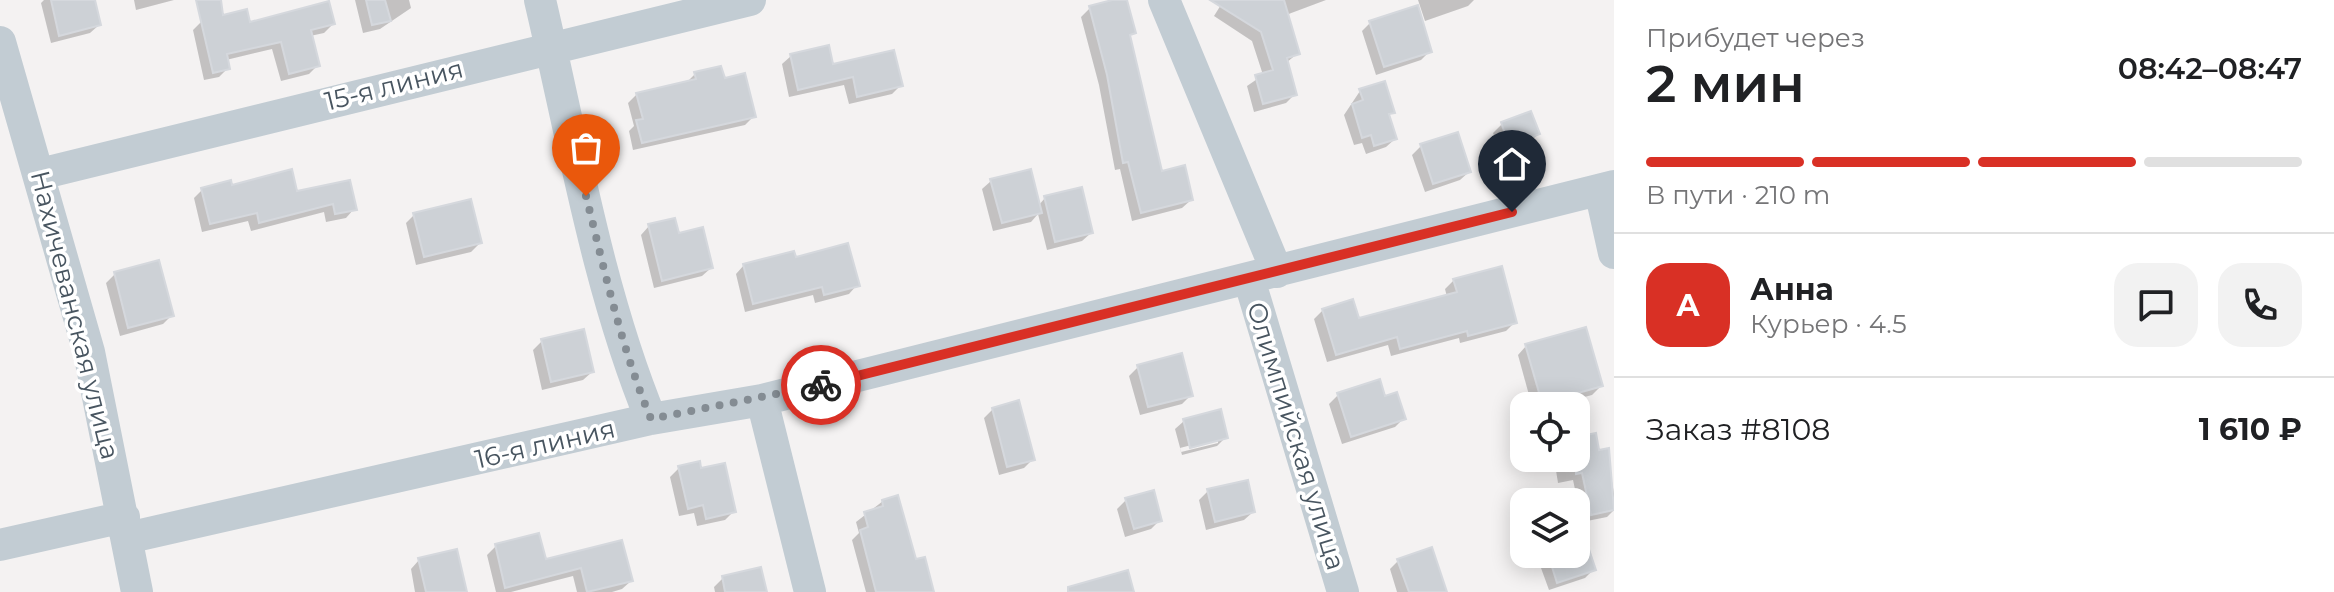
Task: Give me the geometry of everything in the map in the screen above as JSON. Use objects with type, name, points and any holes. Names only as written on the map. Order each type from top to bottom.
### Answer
[{"type":"street","points":[[540,0],[615,317],[631,371],[651,419]]},
{"type":"street","name":"15-я линия","points":[[40,174],[551,46],[750,0]]},
{"type":"street","name":"Олимпийская улица","points":[[1164,0],[1263,275],[1343,592]]},
{"type":"street","name":"Нахичеванская улица","points":[[0,42],[89,352],[137,592]]},
{"type":"street","points":[[1607,188],[1614,253]]},
{"type":"street","name":"16-я линия","points":[[0,545],[125,528],[651,419],[762,400],[1607,188]]},
{"type":"street","points":[[762,400],[810,592]]},
{"type":"building","points":[[51,0],[95,0],[101,25],[59,36]]},
{"type":"building","points":[[196,0],[221,0],[223,15],[247,9],[250,22],[329,1],[335,24],[311,30],[320,66],[289,74],[281,42],[227,54],[230,69],[213,73]]},
{"type":"building","points":[[366,0],[385,0],[391,21],[372,25]]},
{"type":"building","points":[[1127,0],[1136,33],[1130,35],[1162,171],[1185,165],[1193,200],[1141,213],[1128,162],[1123,163],[1107,75],[1089,6]]},
{"type":"building","points":[[1210,0],[1284,0],[1300,54],[1287,58],[1297,95],[1263,104],[1255,75],[1273,70],[1261,32]]},
{"type":"building","points":[[1418,5],[1432,52],[1384,67],[1369,21]]},
{"type":"building","points":[[829,45],[833,64],[894,50],[903,86],[857,97],[853,77],[798,90],[790,54]]},
{"type":"building","points":[[721,66],[725,78],[745,73],[756,117],[642,143],[636,120],[643,119],[636,93],[696,79],[694,72]]},
{"type":"building","points":[[1385,81],[1395,113],[1389,114],[1397,139],[1374,146],[1371,135],[1362,138],[1352,104],[1363,100],[1359,89]]},
{"type":"building","points":[[1531,111],[1540,134],[1509,146],[1501,122]]},
{"type":"building","points":[[1458,132],[1471,172],[1433,184],[1420,144]]},
{"type":"building","points":[[292,169],[297,191],[350,180],[357,210],[335,214],[333,204],[259,223],[257,213],[210,224],[201,188],[231,180],[232,185]]},
{"type":"building","points":[[1031,169],[1042,213],[1002,223],[990,179]]},
{"type":"building","points":[[1082,187],[1093,233],[1055,242],[1044,196]]},
{"type":"building","points":[[471,199],[482,243],[424,257],[413,213]]},
{"type":"building","points":[[675,218],[679,233],[703,227],[713,268],[662,281],[648,224]]},
{"type":"building","points":[[848,243],[860,286],[824,295],[822,287],[753,304],[743,264],[794,251],[796,257]]},
{"type":"building","points":[[159,260],[174,316],[128,328],[114,272]]},
{"type":"building","points":[[1502,266],[1517,323],[1468,336],[1467,331],[1400,349],[1397,337],[1336,355],[1322,309],[1353,299],[1359,318],[1457,292],[1453,279]]},
{"type":"building","points":[[1586,327],[1603,386],[1581,392],[1539,392],[1525,344]]},
{"type":"building","points":[[584,329],[594,372],[551,382],[541,339]]},
{"type":"building","points":[[1182,353],[1193,396],[1148,407],[1137,365]]},
{"type":"building","points":[[1380,379],[1385,396],[1397,392],[1406,419],[1351,437],[1337,393]]},
{"type":"building","points":[[1019,400],[1035,460],[1007,467],[992,408]]},
{"type":"building","points":[[1221,409],[1228,438],[1190,448],[1183,419]]},
{"type":"building","points":[[1596,433],[1599,450],[1609,448],[1614,510],[1591,515],[1590,488],[1585,488],[1582,473],[1576,474],[1576,472],[1590,472],[1590,434]]},
{"type":"building","points":[[700,461],[701,468],[725,463],[736,512],[706,519],[703,505],[688,509],[678,466]]},
{"type":"building","points":[[1248,480],[1255,512],[1215,522],[1207,489]]},
{"type":"building","points":[[1154,490],[1162,521],[1134,529],[1125,498]]},
{"type":"building","points":[[898,495],[916,559],[925,557],[934,592],[876,592],[860,530],[868,527],[864,512],[883,506],[882,500]]},
{"type":"building","points":[[539,533],[546,559],[622,540],[633,581],[587,592],[581,568],[505,588],[495,544]]},
{"type":"building","points":[[1432,547],[1447,592],[1409,592],[1397,559]]},
{"type":"building","points":[[457,549],[467,592],[426,592],[418,558]]},
{"type":"building","points":[[1590,552],[1596,570],[1557,583],[1552,568],[1590,568]]},
{"type":"building","points":[[761,567],[767,592],[725,592],[722,576]]},
{"type":"building","points":[[1128,570],[1134,592],[1068,592],[1068,587]]},
{"type":"way so far","points":[[586,196],[615,317],[631,371],[651,419],[762,400],[821,385]]},
{"type":"route","points":[[821,385],[1512,212]]}]
